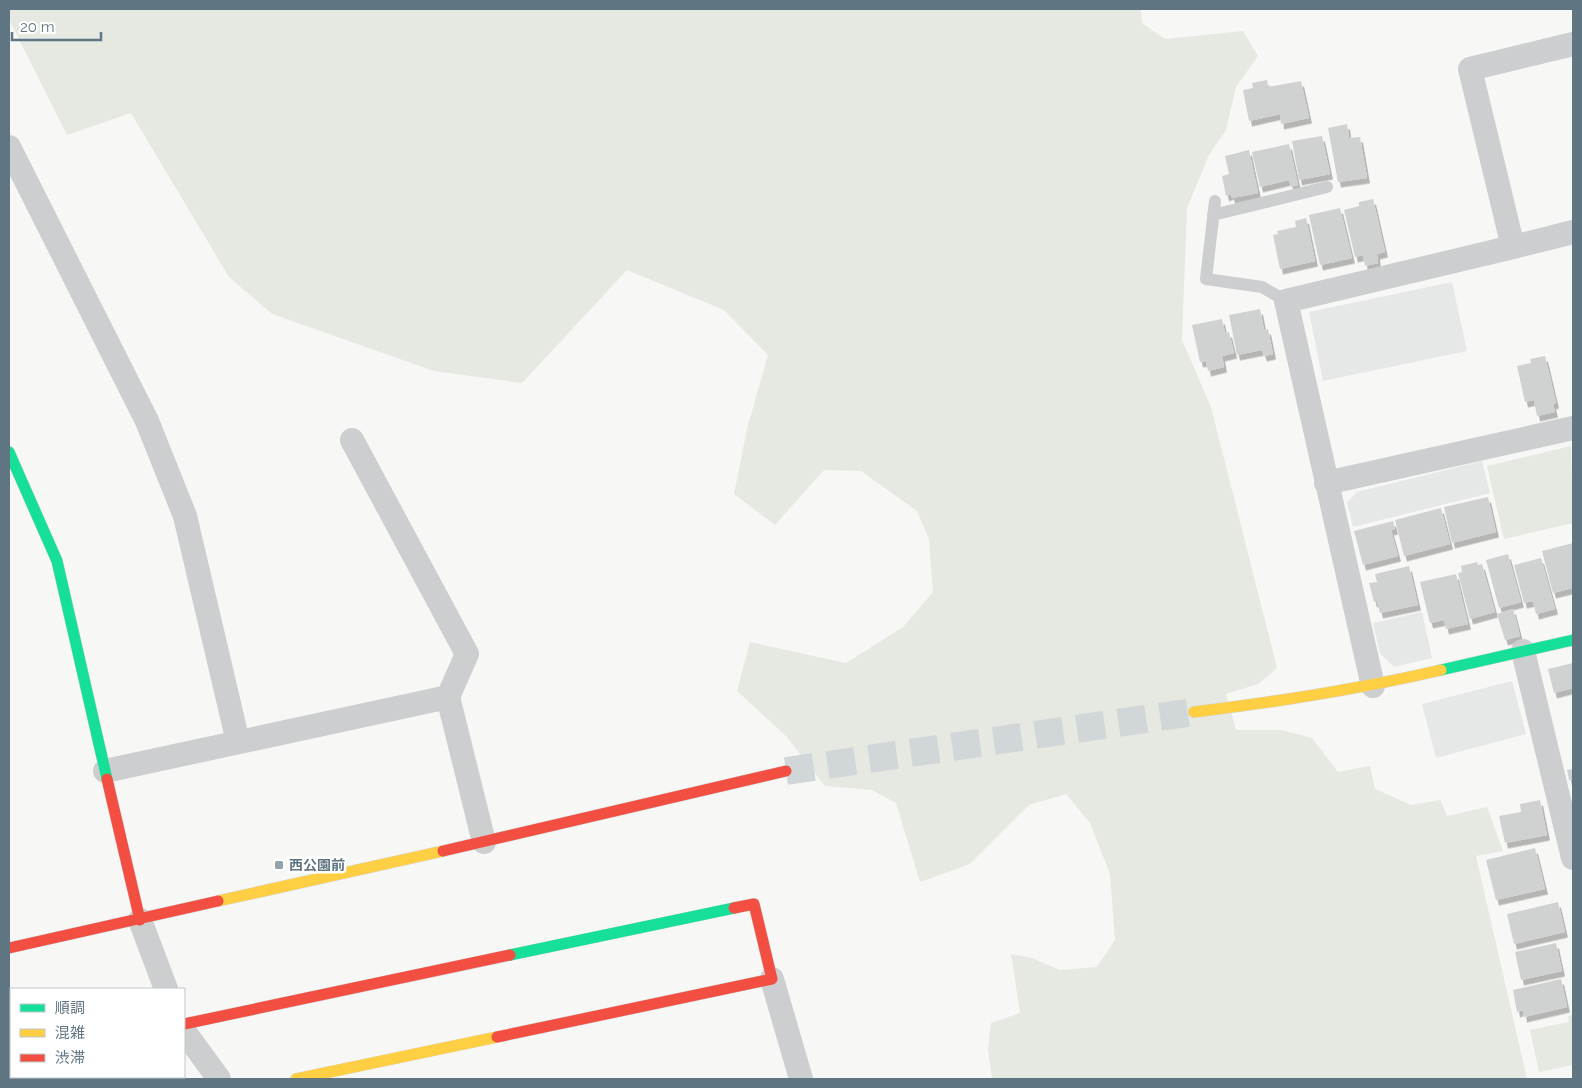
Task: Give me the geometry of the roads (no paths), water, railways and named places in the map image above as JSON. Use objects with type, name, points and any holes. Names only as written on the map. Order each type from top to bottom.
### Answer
[{"type":"street","points":[[1513,247],[1470,69],[1573,44]]},
{"type":"street","points":[[9,147],[148,421],[181,507],[238,742]]},
{"type":"street","points":[[1372,686],[1286,301],[1573,232]]},
{"type":"street","points":[[1326,483],[1573,428]]},
{"type":"street","points":[[352,440],[467,654],[448,697],[484,842]]},
{"type":"street","points":[[9,452],[57,561],[140,920],[166,988]]},
{"type":"street","points":[[1194,712],[1282,701],[1372,686],[1573,640]]},
{"type":"street","points":[[1523,651],[1573,856]]},
{"type":"street","points":[[105,771],[448,697]]},
{"type":"street","points":[[9,948],[484,842],[786,771]]},
{"type":"street","points":[[185,1024],[754,904],[772,979],[801,1079]]},
{"type":"street","points":[[296,1079],[772,979]]},
{"type":"street","points":[[185,1032],[219,1079]]},
{"type":"lane","points":[[1213,215],[1328,187]]},
{"type":"lane","points":[[1215,202],[1206,279],[1262,288],[1286,301]]},
{"type":"tunnel","points":[[786,771],[1194,712]]},
{"type":"place","name":"西公園前","points":[[279,865]]}]
